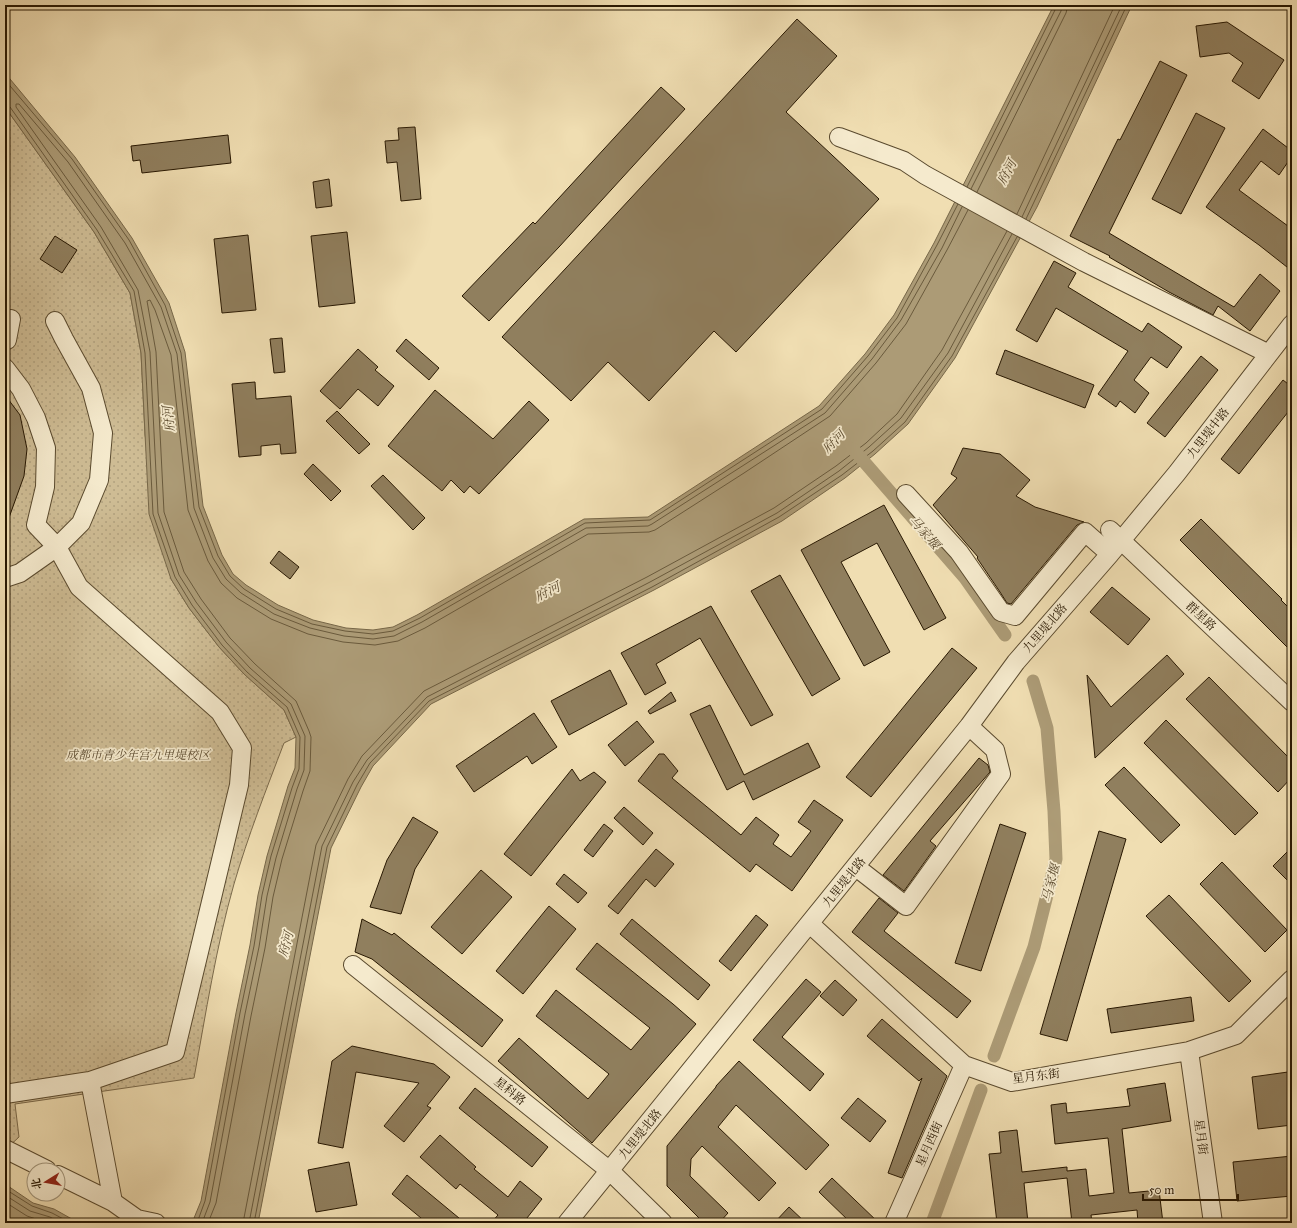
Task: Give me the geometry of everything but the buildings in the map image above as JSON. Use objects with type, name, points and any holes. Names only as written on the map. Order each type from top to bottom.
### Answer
[{"type":"street","points":[[839,137],[904,161],[922,173],[1053,245],[1269,354]]},
{"type":"street","points":[[5,340],[7,340],[11,319]]},
{"type":"street","points":[[5,578],[20,573],[57,547],[80,523],[99,480],[103,433],[91,388],[55,321]]},
{"type":"street","name":"九里堤中路","points":[[1114,542],[1177,473],[1292,324]]},
{"type":"street","points":[[5,368],[21,389],[36,418],[46,448],[45,487],[36,525],[57,547],[80,587],[220,712],[242,748],[239,785],[176,1052],[90,1081],[5,1094]]},
{"type":"street","name":"群星路","points":[[906,494],[959,552],[1001,612],[1015,616],[1085,532],[1114,542],[1292,702]]},
{"type":"street","name":"九里堤北路","points":[[567,1223],[856,867],[969,726],[1016,662],[1114,542]]},
{"type":"street","points":[[856,867],[906,906],[1002,774],[995,750],[969,726]]},
{"type":"street","name":"星月东街","points":[[810,924],[964,1065],[1012,1082],[1189,1051],[1236,1035],[1292,978]]},
{"type":"street","name":"星科路","points":[[352,965],[610,1171],[663,1223]]},
{"type":"street","name":"星月街","points":[[1189,1051],[1213,1223]]},
{"type":"street","name":"星月西街","points":[[894,1223],[964,1065]]},
{"type":"street","points":[[90,1081],[113,1202]]},
{"type":"street","points":[[5,1148],[32,1162]]},
{"type":"street","points":[[66,1179],[113,1202],[138,1219],[156,1223]]},
{"type":"green space","name":"成都市青少年宫九里堤校区","points":[[5,107],[94,232],[130,293],[141,353],[145,435],[171,579],[189,608],[219,647],[244,674],[284,710],[296,737],[284,743],[239,866],[217,956],[194,1078],[15,1104],[19,1137],[5,1150]]},
{"type":"water","name":"府河","points":[[1054,5],[1132,5],[1037,207],[955,358],[908,424],[875,454],[845,478],[782,521],[654,590],[431,704],[373,766],[331,848],[258,1223],[192,1223],[201,1201],[250,945],[258,895],[267,856],[288,786],[295,768],[296,737],[284,710],[244,674],[219,647],[189,608],[171,579],[149,514],[141,353],[130,293],[94,232],[5,107],[5,73],[75,157],[132,238],[169,303],[185,352],[203,506],[222,555],[233,574],[246,585],[278,605],[313,620],[346,628],[373,630],[393,627],[417,615],[584,519],[648,517],[819,406],[865,354],[894,315],[934,243]]},
{"type":"water","points":[[5,1184],[26,1198],[26,1202],[32,1202],[54,1209],[79,1223],[5,1223]]},
{"type":"waterway","name":"马家堰","points":[[853,449],[965,578],[1005,635]]},
{"type":"waterway","name":"马家堰","points":[[994,1056],[1034,947],[1056,859],[1054,811],[1047,728],[1033,681]]},
{"type":"waterway","name":"马家堰","points":[[932,1223],[981,1090]]}]
